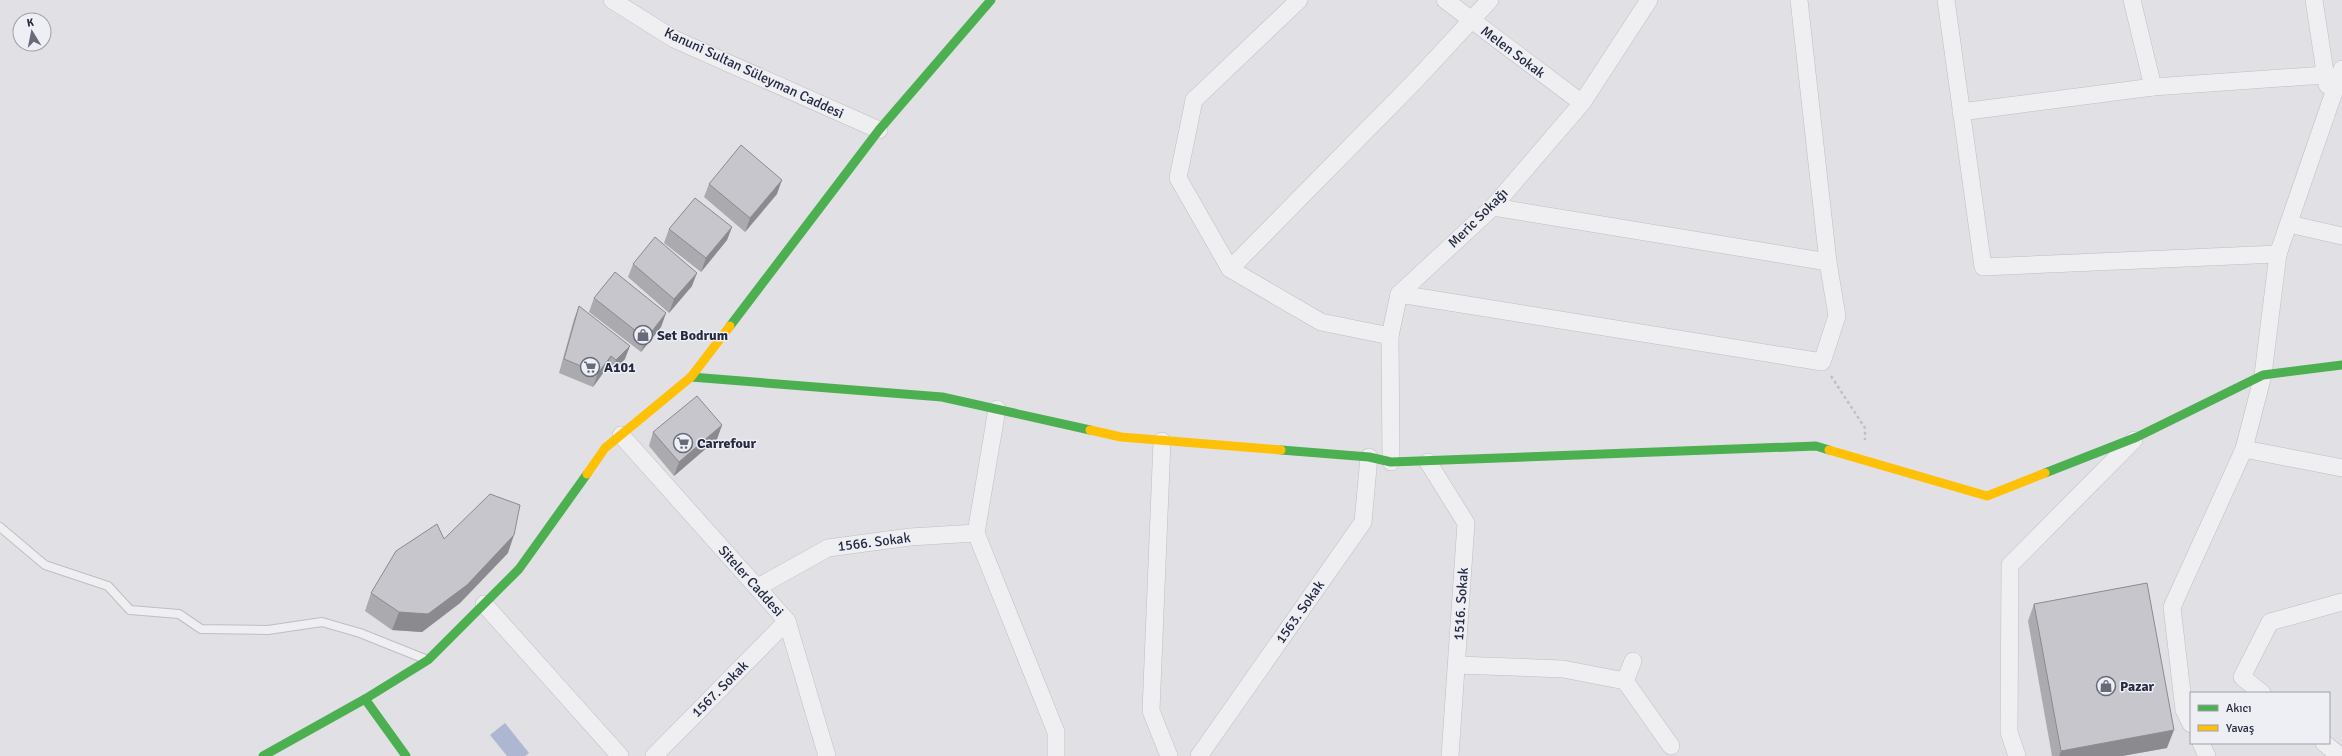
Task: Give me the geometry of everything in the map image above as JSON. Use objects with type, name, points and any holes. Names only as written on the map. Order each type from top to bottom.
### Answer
[{"type":"street","name":"Kanuni Sultan Süleyman Caddesi","points":[[612,0],[674,39],[879,130]]},
{"type":"street","points":[[264,756],[365,700],[428,660],[519,569],[605,448],[691,377],[879,130],[991,0]]},
{"type":"street","points":[[1299,0],[1194,100],[1178,178],[1230,269],[1321,322],[1390,336]]},
{"type":"street","name":"Melen Sokak","points":[[1445,0],[1582,103]]},
{"type":"street","points":[[1230,269],[1416,80],[1490,0]]},
{"type":"street","name":"Meric Sokağı","points":[[1399,294],[1493,207],[1582,103],[1649,0]]},
{"type":"street","points":[[1391,462],[1390,336],[1399,294],[1822,362],[1837,316],[1828,262],[1799,0]]},
{"type":"street","points":[[1946,0],[1983,267],[2278,254]]},
{"type":"street","points":[[2132,0],[2153,88]]},
{"type":"street","points":[[2314,0],[2330,107]]},
{"type":"street","points":[[2190,722],[2184,710],[2172,607],[2244,449],[2263,375],[2278,254],[2342,69]]},
{"type":"street","points":[[1961,112],[2153,88],[2325,75]]},
{"type":"street","points":[[1493,207],[1828,262]]},
{"type":"street","points":[[2289,224],[2342,236]]},
{"type":"street","points":[[691,377],[942,397],[1121,437],[1369,457],[1391,462],[1428,462],[1816,446],[1987,496],[2137,438],[2263,375],[2342,365]]},
{"type":"street","points":[[997,409],[976,533],[1056,732],[1056,756]]},
{"type":"street","name":"Siteler Caddesi","points":[[621,435],[787,621],[827,756]]},
{"type":"street","points":[[2017,756],[2009,732],[2010,565],[2137,438]]},
{"type":"street","points":[[1162,441],[1151,711],[1169,756]]},
{"type":"street","points":[[2244,449],[2342,468]]},
{"type":"street","name":"1563. Sokak","points":[[1199,756],[1363,522],[1369,457]]},
{"type":"street","name":"1516. Sokak","points":[[1428,462],[1466,523],[1450,756]]},
{"type":"street","name":"1566. Sokak","points":[[787,621],[758,587],[828,548],[910,538],[976,533]]},
{"type":"street","points":[[2261,692],[2242,677],[2270,622],[2342,602]]},
{"type":"street","points":[[484,604],[620,756]]},
{"type":"street","name":"1567. Sokak","points":[[654,756],[787,621]]},
{"type":"street","points":[[1626,682],[1633,660]]},
{"type":"street","points":[[1457,665],[1563,668],[1626,682],[1671,746]]},
{"type":"street","points":[[365,700],[406,756]]},
{"type":"street","points":[[2201,744],[2207,756]]},
{"type":"street","points":[[2325,744],[2340,756]]},
{"type":"lane","points":[[0,527],[45,565],[108,586],[130,610],[179,614],[201,629],[268,630],[322,622],[360,633],[428,660]]},
{"type":"path","points":[[1822,362],[1865,428],[1866,461]]},
{"type":"water","points":[[505,723],[529,753],[525,756],[507,756],[490,735]]},
{"type":"building","points":[[741,145],[782,180],[750,218],[709,184]]},
{"type":"building","points":[[695,198],[732,227],[706,258],[669,229]]},
{"type":"building","points":[[655,237],[697,273],[674,299],[633,264]]},
{"type":"building","points":[[615,272],[666,313],[646,339],[594,298]]},
{"type":"building","points":[[579,306],[630,346],[616,360],[611,356],[598,373],[564,359]]},
{"type":"building","points":[[697,396],[722,425],[679,462],[653,432]]},
{"type":"building","points":[[490,494],[520,505],[514,535],[467,585],[428,614],[399,612],[371,593],[396,551],[437,524],[444,539]]},
{"type":"building","points":[[2147,583],[2174,730],[2061,751],[2034,604]]},
{"type":"traffic: fast","points":[[730,326],[879,130],[991,0]]},
{"type":"traffic: fast","points":[[2045,473],[2137,437],[2263,375],[2342,365]]},
{"type":"traffic: fast","points":[[691,377],[942,397],[1090,430]]},
{"type":"traffic: fast","points":[[1281,450],[1369,457],[1391,462],[1816,446],[1829,450]]},
{"type":"traffic: fast","points":[[263,756],[365,699],[428,660],[519,569],[587,474]]},
{"type":"traffic: fast","points":[[365,699],[406,756]]},
{"type":"traffic: slow","points":[[587,474],[605,448],[691,377],[730,326]]},
{"type":"traffic: slow","points":[[1090,430],[1121,437],[1281,450]]},
{"type":"traffic: slow","points":[[1829,450],[1987,496],[2045,473]]},
{"type":"place","name":"Set Bodrum","points":[[643,335]]},
{"type":"place","name":"A101","points":[[590,367]]},
{"type":"place","name":"Carrefour","points":[[683,443]]},
{"type":"place","name":"Pazar","points":[[2106,686]]}]
